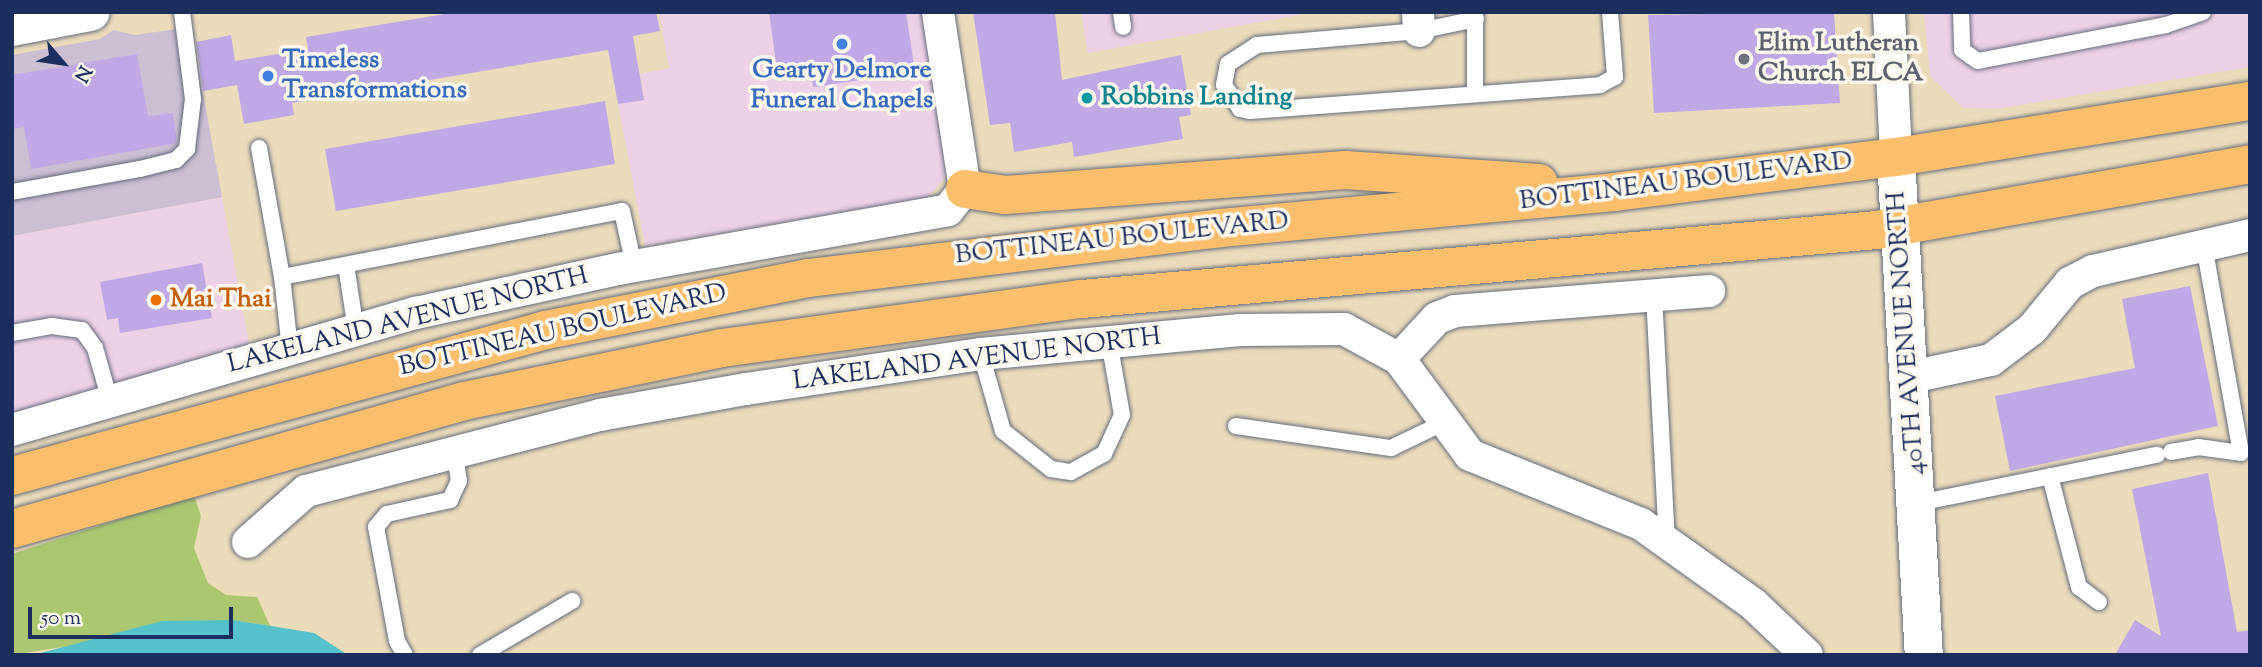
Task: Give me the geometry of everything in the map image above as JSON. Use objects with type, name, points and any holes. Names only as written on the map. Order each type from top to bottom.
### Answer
[{"type":"main road","name":"BOTTINEAU BOULEVARD","points":[[12,475],[546,330],[809,278],[1220,228],[1614,192],[1896,157],[2250,101]]},
{"type":"main road","name":"BOTTINEAU BOULEVARD","points":[[12,529],[439,408],[722,348],[1082,299],[1901,226],[2250,164]]},
{"type":"main road","points":[[965,189],[1005,195],[1345,170],[1614,192]]},
{"type":"street","points":[[12,27],[92,12]]},
{"type":"street","points":[[938,12],[965,189]]},
{"type":"street","name":"40TH AVENUE NORTH","points":[[1889,12],[1918,503],[1924,655]]},
{"type":"street","name":"LAKELAND AVENUE NORTH","points":[[12,429],[356,330],[634,266],[948,210],[965,189]]},
{"type":"street","points":[[1911,377],[1991,360],[2032,329],[2070,284],[2093,271],[2250,235]]},
{"type":"street","points":[[1399,359],[1437,318],[1455,311],[1709,291]]},
{"type":"street","name":"LAKELAND AVENUE NORTH","points":[[247,542],[306,491],[600,415],[981,354],[1109,341],[1321,327],[1372,339],[1399,359],[1443,423],[1470,455],[1563,488],[1667,540],[1753,604],[1807,655]]},
{"type":"lane","points":[[12,192],[140,169],[176,160],[187,149],[193,99],[183,12]]},
{"type":"lane","points":[[1475,92],[1476,16],[1257,45],[1228,64],[1224,85],[1240,109],[1250,111],[1475,92],[1600,85],[1615,77],[1610,12]]},
{"type":"lane","points":[[1961,12],[1962,50],[1978,61],[2166,25],[2203,12]]},
{"type":"lane","points":[[258,148],[282,277],[290,349]]},
{"type":"lane","points":[[282,277],[622,211],[634,266]]},
{"type":"lane","points":[[1918,503],[2198,447],[2241,453],[2204,245]]},
{"type":"lane","points":[[346,265],[356,330]]},
{"type":"lane","points":[[1654,295],[1667,540]]},
{"type":"lane","points":[[12,333],[51,326],[82,330],[95,348],[110,401]]},
{"type":"lane","points":[[981,354],[1003,431],[1051,469],[1071,472],[1104,454],[1122,415],[1109,341]]},
{"type":"lane","points":[[1236,426],[1391,448],[1443,423]]},
{"type":"lane","points":[[405,655],[397,641],[376,527],[387,514],[450,500],[459,481],[454,451]]},
{"type":"lane","points":[[2050,476],[2080,587],[2099,602]]},
{"type":"lane","points":[[480,655],[572,601]]},
{"type":"shaded area","points":[[659,12],[922,12],[947,176],[927,198],[645,246],[618,104],[644,99],[640,74],[669,68]]},
{"type":"shaded area","points":[[1081,12],[1315,12],[1088,53]]},
{"type":"shaded area","points":[[1924,12],[2250,12],[2250,67],[1996,109],[1963,108],[1930,76]]},
{"type":"shaded area","points":[[191,27],[222,197],[12,236],[12,55],[100,39],[114,30],[135,35]]},
{"type":"shaded area","points":[[222,197],[249,344],[12,414],[12,236]]},
{"type":"green space","points":[[194,495],[201,516],[194,548],[208,583],[226,595],[257,597],[270,626],[233,620],[12,655],[12,554]]},
{"type":"water","points":[[233,620],[314,633],[348,655],[33,655],[162,621]]},
{"type":"building","points":[[457,12],[656,12],[660,31],[633,36],[644,100],[618,104],[608,50],[292,103],[294,115],[244,124],[237,85],[203,91],[196,42],[231,35],[235,61],[308,49],[306,37]]},
{"type":"building","name":"Gearty Delmore Funeral Chapels","points":[[769,12],[906,12],[914,65],[880,71],[881,77],[813,87],[811,71],[778,77]]},
{"type":"building","name":"Robbins Landing","points":[[973,12],[1055,12],[1062,80],[1181,55],[1191,115],[1179,117],[1183,139],[1074,157],[1072,142],[1014,152],[1010,123],[990,125]]},
{"type":"building","name":"Elim Lutheran Church ELCA","points":[[1834,12],[1840,103],[1654,113],[1648,15]]},
{"type":"building","points":[[137,54],[148,116],[173,113],[177,143],[31,169],[24,127],[12,129],[12,75]]},
{"type":"building","points":[[605,101],[615,164],[336,211],[325,149]]},
{"type":"building","name":"Mai Thai","points":[[202,263],[212,318],[120,333],[118,318],[107,320],[100,282]]},
{"type":"building","points":[[2190,286],[2218,426],[2010,471],[1995,396],[2135,368],[2122,299]]},
{"type":"building","points":[[2208,473],[2237,632],[2250,630],[2250,655],[2115,655],[2135,620],[2161,636],[2132,489]]},
{"type":"place","name":"Gearty Delmore Funeral Chapels","points":[[842,44]]},
{"type":"place","name":"Elim Lutheran Church ELCA","points":[[1744,59]]},
{"type":"place","name":"Timeless Transformations","points":[[268,76]]},
{"type":"place","name":"Robbins Landing","points":[[1087,98]]},
{"type":"place","name":"Mai Thai","points":[[156,300]]}]
